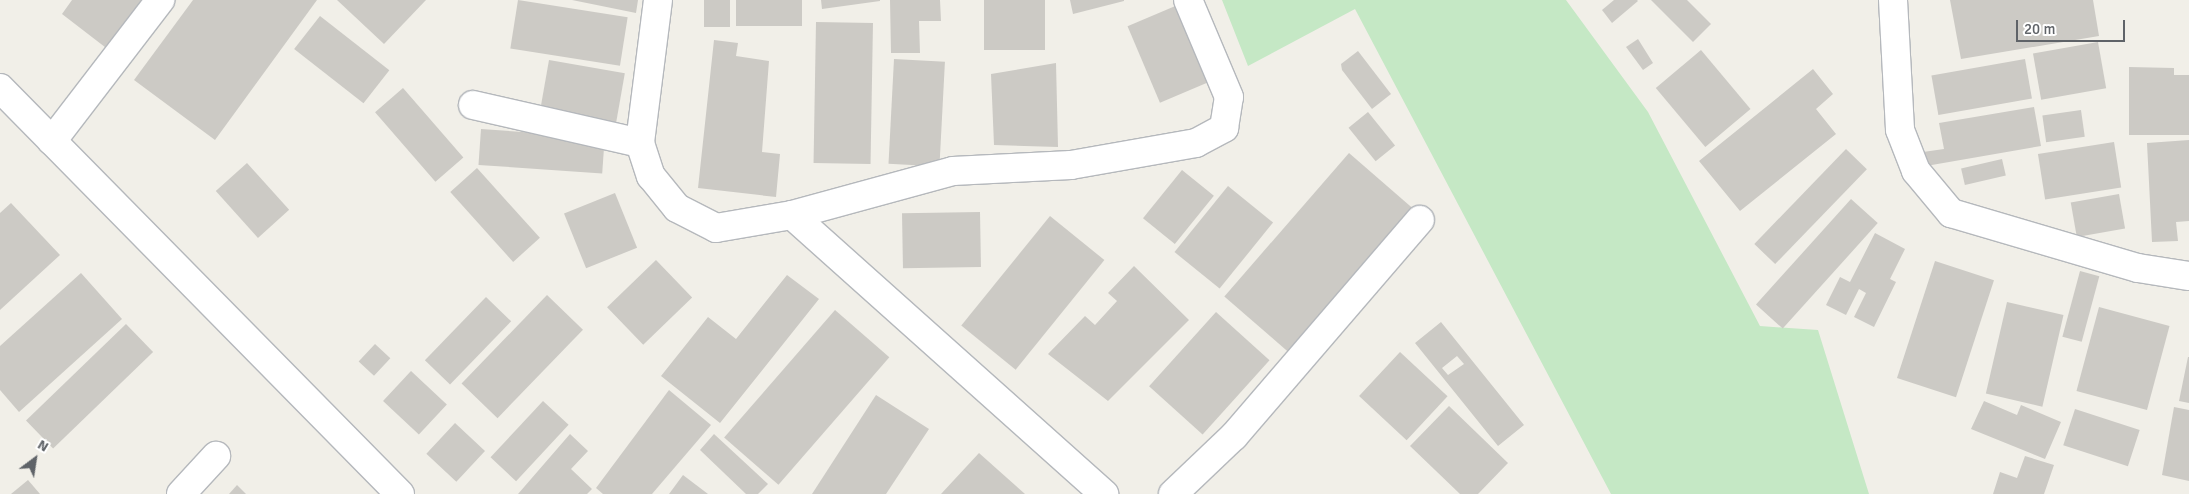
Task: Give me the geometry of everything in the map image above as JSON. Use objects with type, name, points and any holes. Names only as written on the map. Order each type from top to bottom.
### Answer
[{"type":"street","points":[[52,141],[160,0]]},
{"type":"street","points":[[658,0],[640,143],[651,176],[677,208],[716,228],[792,215],[954,171],[1071,165],[1196,143],[1224,128],[1229,97],[1188,0]]},
{"type":"street","points":[[1894,0],[1900,130],[1916,171],[1951,213],[2138,268],[2189,276]]},
{"type":"street","points":[[0,88],[400,494]]},
{"type":"street","points":[[473,105],[640,143]]},
{"type":"street","points":[[792,215],[1104,494]]},
{"type":"street","points":[[1173,494],[1234,436],[1420,220]]},
{"type":"street","points":[[181,494],[216,456]]},
{"type":"green space","points":[[1222,0],[1566,0],[1648,112],[1760,326],[1818,330],[1869,494],[1611,494],[1355,9],[1248,66]]},
{"type":"building","points":[[72,0],[155,0],[114,54],[62,14]]},
{"type":"building","points":[[193,0],[317,0],[215,140],[134,80]]},
{"type":"building","points":[[337,0],[426,0],[384,44]]},
{"type":"building","points":[[518,0],[628,17],[620,66],[510,48]]},
{"type":"building","points":[[572,0],[638,0],[636,13]]},
{"type":"building","points":[[704,0],[730,0],[730,27],[704,27]]},
{"type":"building","points":[[736,0],[802,0],[802,26],[736,26]]},
{"type":"building","points":[[821,0],[880,0],[880,1],[822,9]]},
{"type":"building","points":[[890,0],[940,0],[941,21],[919,21],[920,53],[891,53]]},
{"type":"building","points":[[984,0],[1045,0],[1045,50],[984,50]]},
{"type":"building","points":[[1070,0],[1124,0],[1124,1],[1073,14]]},
{"type":"building","points":[[1614,0],[1638,1],[1612,23],[1602,10]]},
{"type":"building","points":[[1651,0],[1687,0],[1711,24],[1693,42]]},
{"type":"building","points":[[1950,0],[2093,0],[2099,36],[1961,59]]},
{"type":"building","points":[[1180,4],[1212,80],[1160,103],[1128,26]]},
{"type":"building","points":[[320,16],[389,70],[363,103],[294,49]]},
{"type":"building","points":[[816,22],[873,23],[871,164],[814,163]]},
{"type":"building","points":[[1638,39],[1653,63],[1643,70],[1626,47]]},
{"type":"building","points":[[714,40],[738,43],[736,56],[769,61],[762,152],[780,154],[776,197],[698,188]]},
{"type":"building","points":[[2098,42],[2106,88],[2041,100],[2033,53]]},
{"type":"building","points":[[1701,50],[1750,109],[1705,147],[1656,88]]},
{"type":"building","points":[[1358,51],[1391,94],[1372,109],[1342,70],[1341,64]]},
{"type":"building","points":[[894,59],[945,62],[939,167],[889,164]]},
{"type":"building","points":[[2025,59],[2032,98],[1938,115],[1931,75]]},
{"type":"building","points":[[549,60],[625,73],[616,124],[540,110]]},
{"type":"building","points":[[1056,63],[1058,147],[994,145],[991,74]]},
{"type":"building","points":[[2129,67],[2174,68],[2174,75],[2189,75],[2189,135],[2129,135]]},
{"type":"building","points":[[1813,69],[1833,94],[1816,109],[1836,134],[1740,211],[1699,161]]},
{"type":"building","points":[[403,88],[463,157],[435,182],[375,112]]},
{"type":"building","points":[[2034,107],[2041,146],[1926,166],[1923,152],[1944,149],[1939,123]]},
{"type":"building","points":[[2081,110],[2085,137],[2046,142],[2042,115]]},
{"type":"building","points":[[1368,112],[1395,145],[1376,161],[1349,128]]},
{"type":"building","points":[[481,129],[605,138],[602,174],[478,165]]},
{"type":"building","points":[[2189,140],[2189,221],[2176,222],[2178,241],[2152,242],[2147,143]]},
{"type":"building","points":[[2114,142],[2121,187],[2045,199],[2038,154]]},
{"type":"building","points":[[1846,149],[1867,169],[1775,264],[1754,244]]},
{"type":"building","points":[[1349,153],[1418,213],[1294,357],[1224,296]]},
{"type":"building","points":[[2002,159],[2006,176],[1965,185],[1961,168]]},
{"type":"building","points":[[247,163],[289,210],[258,238],[216,191]]},
{"type":"building","points":[[477,168],[540,238],[513,262],[450,192]]},
{"type":"building","points":[[1182,170],[1214,196],[1175,244],[1143,218]]},
{"type":"building","points":[[1228,186],[1273,223],[1220,289],[1175,252]]},
{"type":"building","points":[[615,193],[637,248],[586,268],[564,214]]},
{"type":"building","points":[[2119,194],[2125,228],[2077,237],[2071,203]]},
{"type":"building","points":[[1851,199],[1878,223],[1783,329],[1756,305]]},
{"type":"building","points":[[11,203],[60,255],[0,310],[0,213]]},
{"type":"building","points":[[980,212],[981,267],[903,268],[902,213]]},
{"type":"building","points":[[1050,216],[1104,260],[1016,370],[961,326]]},
{"type":"building","points":[[1875,233],[1905,249],[1890,279],[1896,282],[1874,327],[1854,317],[1866,293],[1859,289],[1846,315],[1826,305],[1840,277],[1850,282]]},
{"type":"building","points":[[656,260],[692,297],[643,345],[607,307]]},
{"type":"building","points":[[1935,261],[1994,280],[1956,397],[1897,378]]},
{"type":"building","points":[[1134,266],[1189,320],[1108,401],[1048,354],[1085,316],[1095,325],[1117,301],[1108,293]]},
{"type":"building","points":[[2080,271],[2099,276],[2082,342],[2062,337]]},
{"type":"building","points":[[81,273],[122,319],[19,412],[0,390],[0,346]]},
{"type":"building","points":[[787,275],[819,299],[720,423],[661,376],[708,317],[736,339]]},
{"type":"building","points":[[547,295],[583,330],[498,418],[462,383]]},
{"type":"building","points":[[486,297],[511,321],[450,385],[425,360]]},
{"type":"building","points":[[2007,302],[2064,315],[2042,407],[1986,394]]},
{"type":"building","points":[[2099,307],[2170,326],[2147,410],[2076,391]]},
{"type":"building","points":[[835,310],[889,357],[778,485],[724,438]]},
{"type":"building","points":[[1216,312],[1270,360],[1203,434],[1149,386]]},
{"type":"building","points":[[1441,322],[1524,425],[1498,446],[1415,343]],"holes":[[[1457,356],[1464,364],[1448,375],[1442,368]]]},
{"type":"building","points":[[126,324],[153,352],[53,449],[26,421]]},
{"type":"building","points":[[375,344],[390,358],[374,376],[359,362]]},
{"type":"building","points":[[1400,352],[1448,396],[1407,440],[1359,396]]},
{"type":"building","points":[[2189,357],[2189,403],[2179,401]]},
{"type":"building","points":[[411,371],[447,404],[419,434],[383,401]]},
{"type":"building","points":[[669,390],[711,425],[652,494],[603,494],[596,488]]},
{"type":"building","points":[[876,395],[929,429],[886,494],[812,494]]},
{"type":"building","points":[[543,401],[569,425],[516,481],[490,457]]},
{"type":"building","points":[[1984,401],[2017,415],[2021,405],[2061,422],[2045,459],[1971,429]]},
{"type":"building","points":[[1449,406],[1508,463],[1478,494],[1460,494],[1410,446]]},
{"type":"building","points":[[2174,407],[2189,410],[2189,481],[2162,475]]},
{"type":"building","points":[[2075,409],[2140,430],[2128,466],[2063,445]]},
{"type":"building","points":[[455,423],[485,451],[456,482],[426,454]]},
{"type":"building","points":[[570,434],[588,451],[571,469],[592,489],[587,494],[518,494]]},
{"type":"building","points":[[714,434],[768,484],[758,494],[746,494],[700,450]]},
{"type":"building","points":[[979,453],[1025,494],[941,494]]},
{"type":"building","points":[[2025,456],[2054,465],[2044,494],[1993,494],[2000,472],[2017,478]]},
{"type":"building","points":[[683,475],[708,494],[669,494]]},
{"type":"building","points":[[28,480],[40,494],[11,494]]},
{"type":"building","points":[[237,485],[246,494],[229,494]]}]
